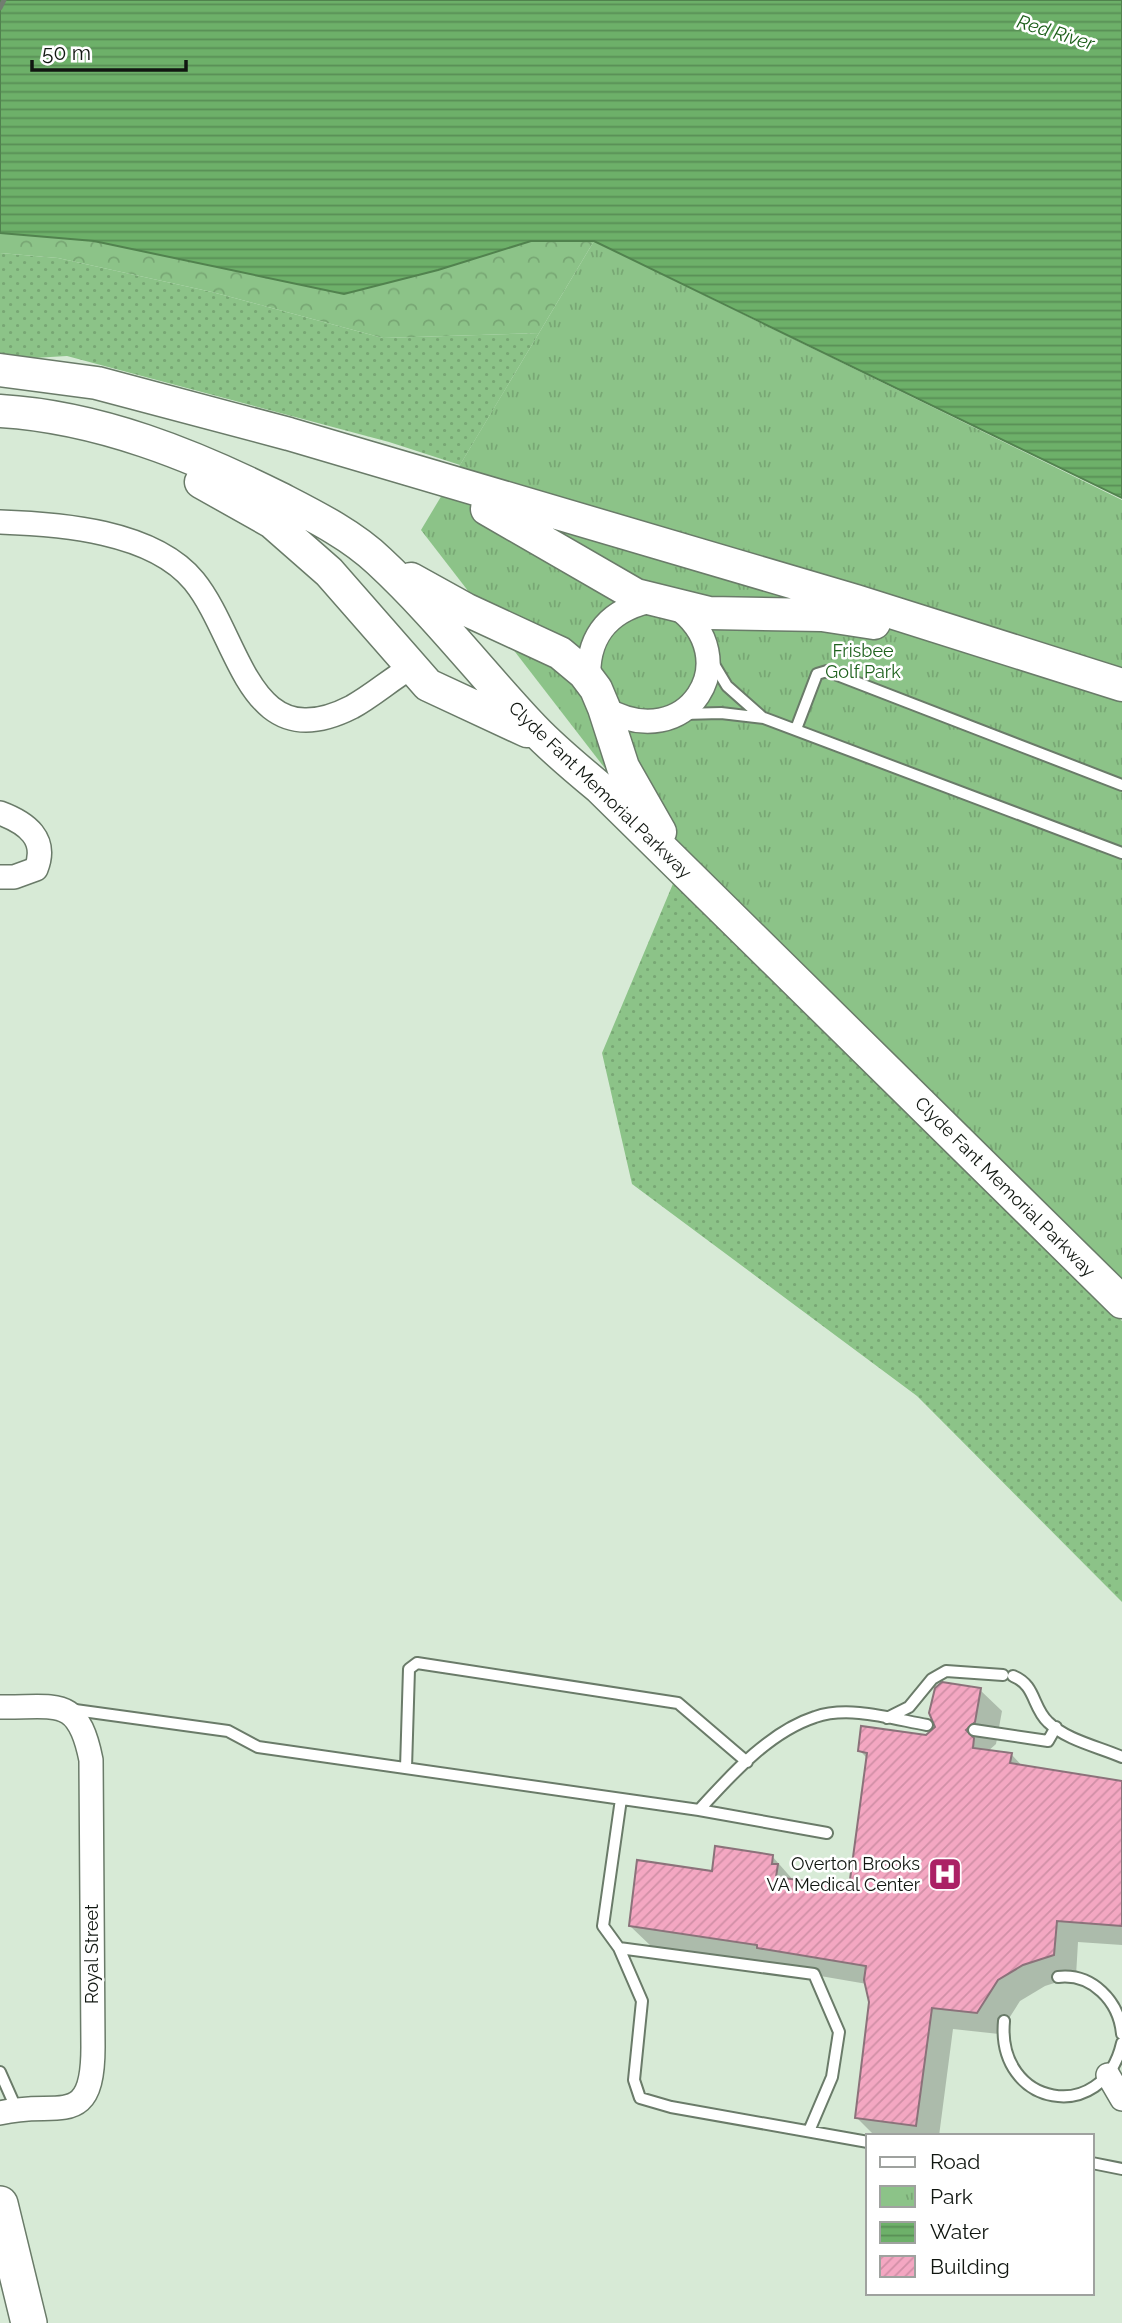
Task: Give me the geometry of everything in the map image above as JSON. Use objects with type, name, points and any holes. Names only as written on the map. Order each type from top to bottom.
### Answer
[{"type":"main road","points":[[0,370],[97,383],[321,444],[658,541],[1122,685]]},
{"type":"main road","name":"Clyde Fant Memorial Parkway","points":[[0,411],[74,421],[149,442],[250,484],[331,527],[377,558],[554,748],[600,788],[1122,1302]]},
{"type":"main road","points":[[74,421],[158,457],[272,522],[329,572],[364,610],[410,668],[428,685],[454,700],[525,730],[554,748]]},
{"type":"main road","points":[[321,444],[507,517],[603,579],[665,603],[709,613],[822,615],[883,624],[1016,652]]},
{"type":"main road","points":[[377,558],[467,610],[560,653],[589,681],[604,708],[623,767],[680,867]]},
{"type":"main road","points":[[0,2204],[29,2323]]},
{"type":"street","points":[[0,523],[48,524],[109,534],[161,554],[194,580],[259,700],[282,716],[300,720],[328,717],[354,706],[410,668]]},
{"type":"street","points":[[589,681],[591,648],[603,624],[626,608],[665,603],[688,615],[699,628],[707,651],[706,680],[690,704],[677,715],[663,721],[639,722],[604,708]]},
{"type":"street","points":[[0,813],[11,817],[39,840],[42,853],[36,869],[14,877],[0,877]]},
{"type":"street","points":[[0,1707],[55,1708]]},
{"type":"street","name":"Royal Street","points":[[8,2111],[64,2109],[75,2105],[84,2096],[92,2080],[91,1760],[81,1723],[65,1710],[55,1708]]},
{"type":"street","points":[[1108,2075],[1122,2099]]},
{"type":"lane","points":[[707,651],[727,686],[764,718]]},
{"type":"lane","points":[[796,729],[817,674],[827,671],[1122,785]]},
{"type":"lane","points":[[677,715],[721,713],[764,718],[1122,852]]},
{"type":"lane","points":[[406,1768],[409,1669],[417,1663],[678,1703],[747,1762]]},
{"type":"lane","points":[[887,1718],[909,1707],[932,1679],[946,1671],[1008,1675],[1031,1688],[1047,1722],[1122,1758]]},
{"type":"lane","points":[[55,1708],[104,1712],[228,1731],[258,1747],[699,1810],[827,1833]]},
{"type":"lane","points":[[699,1810],[777,1736],[817,1716],[856,1714],[927,1725]]},
{"type":"lane","points":[[974,1730],[1048,1741],[1055,1727]]},
{"type":"lane","points":[[621,1799],[603,1926],[619,1948],[642,2001],[634,2081],[640,2098],[671,2107],[866,2142]]},
{"type":"lane","points":[[619,1948],[814,1974],[839,2032],[832,2077],[809,2131]]},
{"type":"lane","points":[[1058,1977],[1083,1980],[1100,1989],[1113,2004],[1121,2021],[1122,2034]]},
{"type":"lane","points":[[1004,2021],[1002,2042],[1007,2061],[1019,2078],[1035,2090],[1055,2096],[1076,2095],[1094,2088],[1108,2075],[1118,2059],[1122,2043]]},
{"type":"lane","points":[[0,2072],[8,2111]]},
{"type":"lane","points":[[1094,2163],[1122,2169]]},
{"type":"green space","points":[[0,233],[94,241],[344,294],[438,270],[531,241],[594,241],[539,333],[383,338],[212,292],[58,258],[0,253]]},
{"type":"green space","name":"Frisbee Golf Park","points":[[594,241],[1122,500],[1122,1288],[607,771],[421,530]]},
{"type":"green space","points":[[0,253],[58,258],[212,292],[383,338],[539,333],[460,465],[389,442],[67,356],[0,360]]},
{"type":"green space","points":[[680,867],[1122,1321],[1122,1602],[917,1396],[632,1184],[602,1053]]},
{"type":"water","name":"Red River","points":[[0,0],[1122,0],[1122,498],[594,241],[531,241],[438,270],[344,294],[94,241],[0,233]]},
{"type":"building","points":[[942,1682],[981,1688],[975,1722],[966,1730],[974,1738],[973,1748],[1012,1753],[1010,1763],[1122,1781],[1122,1926],[1057,1921],[1054,1955],[1023,1965],[998,1980],[977,2013],[932,2008],[916,2126],[855,2118],[869,2002],[864,1980],[866,1966],[757,1948],[757,1945],[629,1926],[637,1860],[712,1871],[715,1846],[773,1855],[772,1864],[778,1864],[776,1877],[849,1887],[867,1753],[858,1751],[861,1726],[926,1735],[935,1727],[929,1713],[935,1688]]},
{"type":"railway","points":[[0,8],[4,0]]},
{"type":"place","name":"Overton Brooks VA Medical Center","points":[[945,1874]]}]
